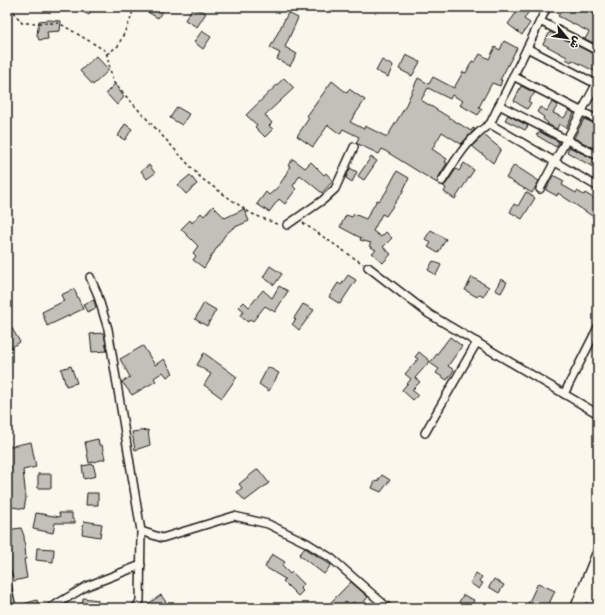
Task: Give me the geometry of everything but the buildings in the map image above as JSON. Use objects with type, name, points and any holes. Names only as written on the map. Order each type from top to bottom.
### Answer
[{"type":"highway","points":[[577,608],[598,555]]},
{"type":"highway","points":[[591,604],[598,576]]},
{"type":"street","points":[[442,182],[460,154],[482,129],[490,124],[547,7]]},
{"type":"street","points":[[594,7],[598,9]]},
{"type":"street","points":[[540,21],[598,51]]},
{"type":"street","points":[[527,48],[597,84],[540,189]]},
{"type":"street","points":[[514,76],[598,120]]},
{"type":"street","points":[[499,105],[598,156]]},
{"type":"street","points":[[490,124],[598,187]]},
{"type":"street","points":[[287,225],[322,200],[334,189],[354,147]]},
{"type":"street","points":[[368,267],[429,314],[598,414]]},
{"type":"street","points":[[90,276],[97,292],[108,329],[141,531],[140,601],[136,608]]},
{"type":"street","points":[[564,394],[598,327]]},
{"type":"street","points":[[425,434],[477,342]]},
{"type":"street","points":[[141,531],[162,538],[234,516],[268,524],[307,543],[331,558],[382,606]]},
{"type":"street","points":[[50,608],[87,586],[141,565]]},
{"type":"street","points":[[7,585],[12,608]]},
{"type":"path","points":[[10,7],[22,24],[59,23],[106,51],[113,82],[201,178],[250,213],[277,226],[303,223],[368,267]]},
{"type":"path","points":[[107,54],[118,46],[132,16],[132,7]]}]
